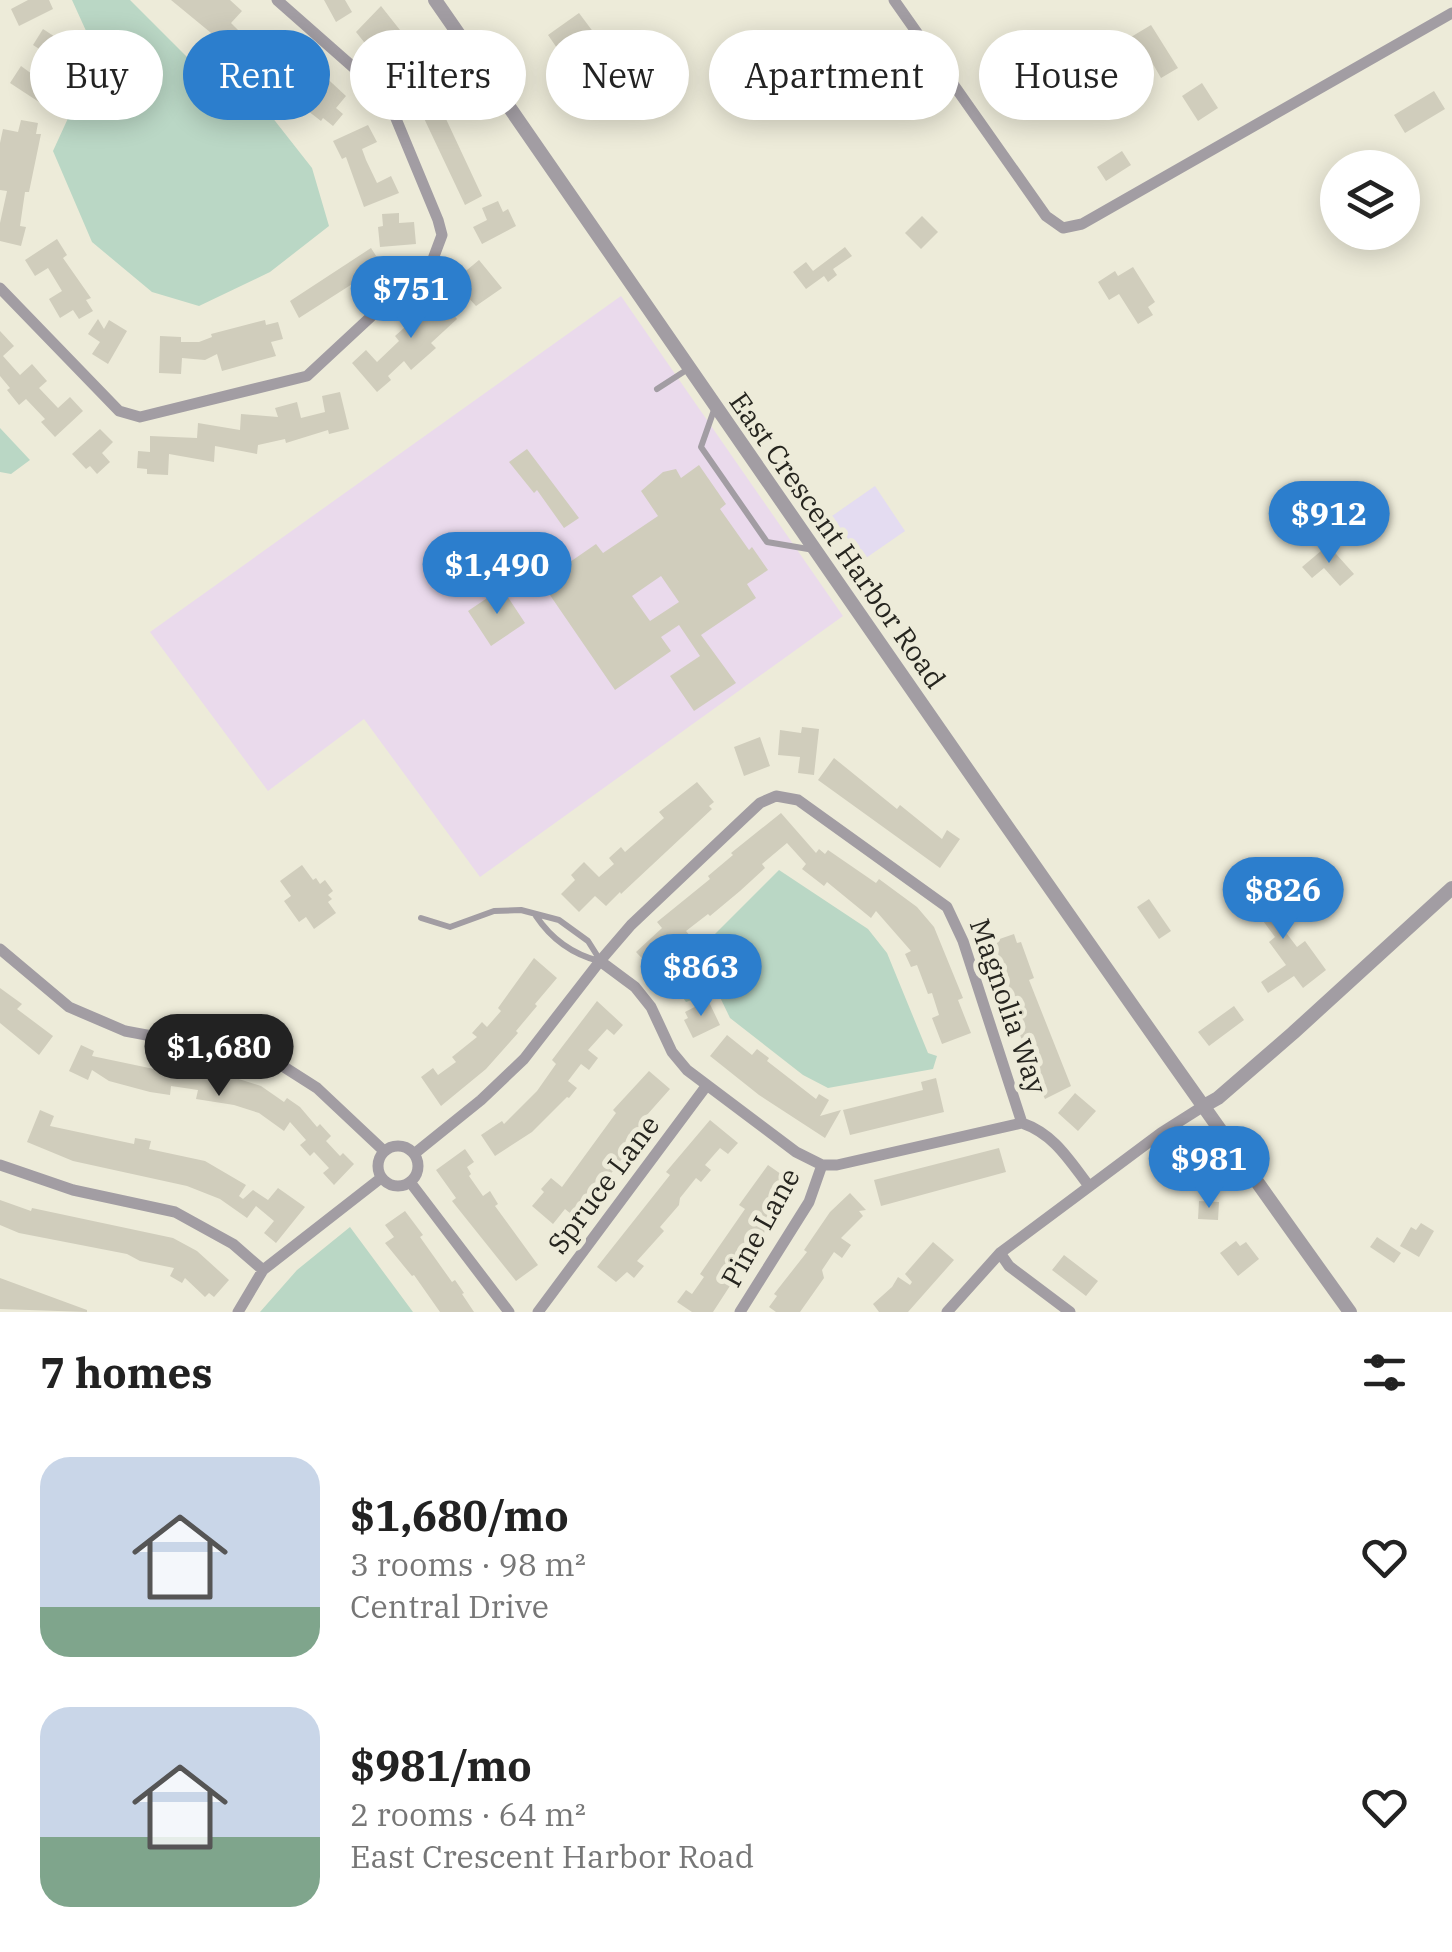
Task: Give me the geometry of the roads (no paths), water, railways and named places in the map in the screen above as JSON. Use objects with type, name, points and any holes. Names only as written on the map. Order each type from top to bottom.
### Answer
[{"type":"street","points":[[277,0],[350,64]]},
{"type":"street","name":"East Crescent Harbor Road","points":[[436,0],[456,30]]},
{"type":"street","points":[[894,0],[1046,216],[1063,228],[1082,224],[1452,13]]},
{"type":"street","points":[[0,288],[105,398],[128,414],[140,416],[298,380],[438,252],[442,234],[438,220],[397,120]]},
{"type":"street","name":"East Crescent Harbor Road","points":[[518,120],[1204,1110],[1350,1312]]},
{"type":"street","name":"Magnolia Way","points":[[414,1154],[524,1059],[631,925],[760,803],[776,796],[798,800],[947,907],[963,941],[1022,1123],[838,1165],[822,1165]]},
{"type":"street","points":[[946,1312],[1000,1253],[1089,1186],[1204,1110],[1452,888]]},
{"type":"street","points":[[0,950],[69,1007],[125,1030],[270,1058],[316,1088],[384,1151]]},
{"type":"street","points":[[600,961],[635,987],[652,1007],[672,1052],[687,1070],[796,1152],[822,1165]]},
{"type":"street","name":"Spruce Lane","points":[[538,1312],[707,1085]]},
{"type":"street","points":[[1022,1123],[1040,1129],[1052,1139],[1089,1186]]},
{"type":"street","points":[[396,1146],[414,1154],[417,1172],[410,1182],[398,1186],[381,1178],[378,1167],[384,1151],[396,1146]]},
{"type":"street","points":[[0,1165],[73,1190],[175,1212],[232,1244],[263,1270]]},
{"type":"street","name":"Pine Lane","points":[[740,1312],[809,1202],[822,1165]]},
{"type":"street","points":[[238,1312],[263,1270],[381,1178]]},
{"type":"street","points":[[410,1182],[508,1312]]},
{"type":"street","points":[[1000,1253],[1009,1266],[1070,1312]]},
{"type":"lane","points":[[657,389],[689,368]]},
{"type":"lane","points":[[715,407],[700,447],[767,542],[815,550]]},
{"type":"lane","points":[[421,918],[450,927],[494,911],[521,910],[559,920],[588,941],[600,961]]},
{"type":"lane","points":[[536,916],[548,933],[578,956],[600,961]]}]
